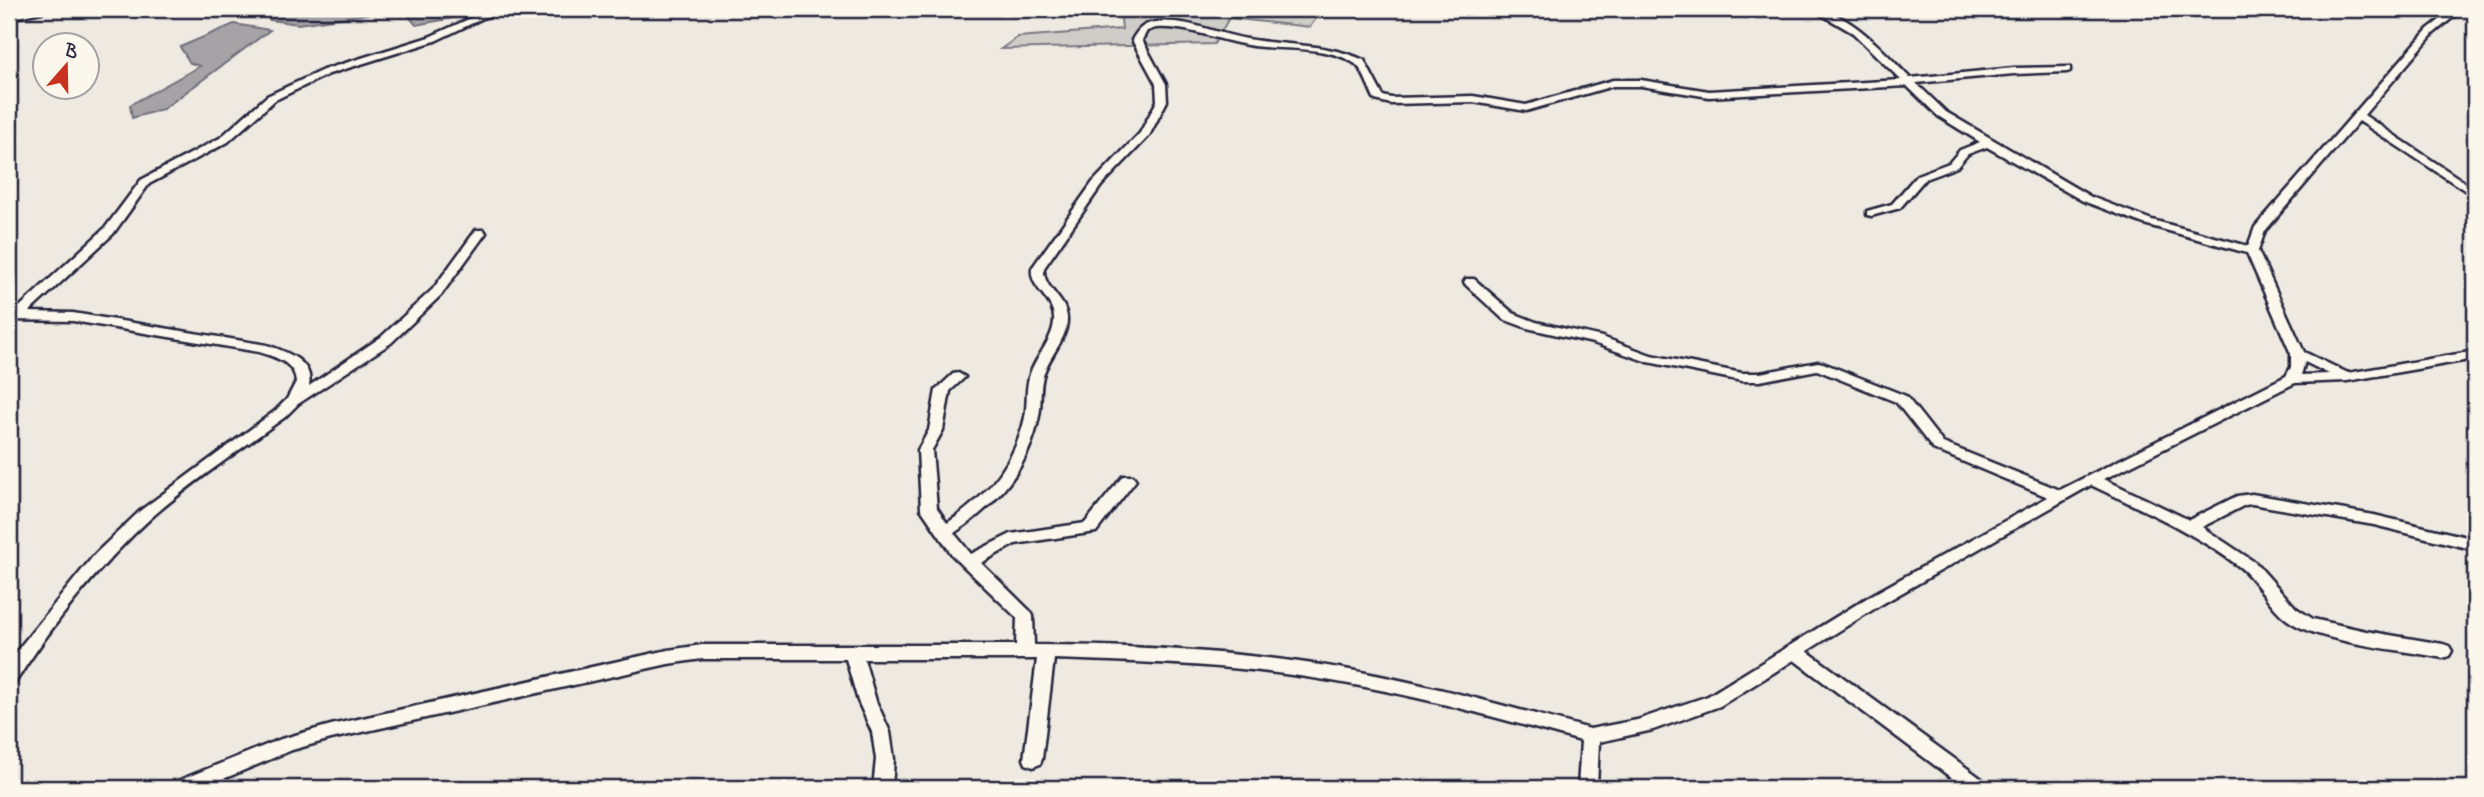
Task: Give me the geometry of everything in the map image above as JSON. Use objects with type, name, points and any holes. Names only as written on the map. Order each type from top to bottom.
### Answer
[{"type":"street","points":[[9,16],[51,9]]},
{"type":"street","points":[[14,316],[109,231],[145,182],[224,140],[271,98],[326,72],[432,39],[498,9]]},
{"type":"street","points":[[1816,9],[1856,31],[1942,114],[2087,199],[2116,211],[2252,251]]},
{"type":"street","points":[[2292,379],[2298,368],[2298,355],[2252,251],[2259,230],[2431,31],[2459,9]]},
{"type":"street","points":[[944,532],[983,506],[1016,461],[1031,423],[1037,370],[1062,318],[1055,300],[1038,278],[1038,268],[1097,184],[1145,134],[1162,101],[1161,84],[1136,40],[1147,27],[1167,25],[1248,42],[1329,50],[1362,62],[1379,98],[1391,101],[1473,99],[1526,107],[1613,83],[1641,83],[1709,94],[2067,69]]},
{"type":"street","points":[[2358,115],[2475,194]]},
{"type":"street","points":[[1871,213],[1896,206],[1921,177],[1953,165],[1964,152],[1988,143]]},
{"type":"street","points":[[9,678],[25,653],[101,558],[146,514],[294,402],[386,340],[437,292],[480,233]]},
{"type":"street","points":[[1470,282],[1508,316],[1532,325],[1597,340],[1648,358],[1742,377],[1760,377],[1818,366],[1901,399],[1938,446],[2060,496]]},
{"type":"street","points":[[14,316],[73,317],[262,348],[284,355],[296,363],[303,375],[304,385],[294,402]]},
{"type":"street","points":[[2298,355],[2347,377]]},
{"type":"street","points":[[182,788],[288,744],[331,732],[540,684],[702,652],[1046,652],[1215,659],[1301,669],[1455,699],[1590,736],[1606,734],[1686,712],[1714,701],[1876,600],[2060,496],[2292,379],[2347,377],[2475,355]]},
{"type":"street","points":[[958,377],[943,390],[936,430],[925,450],[929,509],[944,532],[970,562],[1025,616],[1025,652]]},
{"type":"street","points":[[2091,479],[2191,526],[2253,570],[2297,618],[2319,626],[2443,650]]},
{"type":"street","points":[[970,562],[1011,539],[1090,528],[1128,480]]},
{"type":"street","points":[[2191,526],[2242,500],[2252,499],[2374,520],[2475,544]]},
{"type":"street","points":[[853,651],[867,701],[881,732],[884,748],[883,788]]},
{"type":"street","points":[[1033,759],[1046,652]]},
{"type":"street","points":[[1796,652],[1979,788]]},
{"type":"street","points":[[1587,788],[1590,736]]},
{"type":"shaded area","points":[[402,9],[298,24],[270,20],[259,10]]},
{"type":"shaded area","points":[[403,9],[476,9],[464,16],[416,25]]},
{"type":"shaded area","points":[[1120,9],[1299,9],[1319,14],[1310,27],[1229,18],[1214,44],[1001,49],[1018,37],[1122,29]]},
{"type":"shaded area","points":[[234,24],[270,30],[163,109],[132,118],[130,105],[200,66],[190,63],[180,47]]}]
